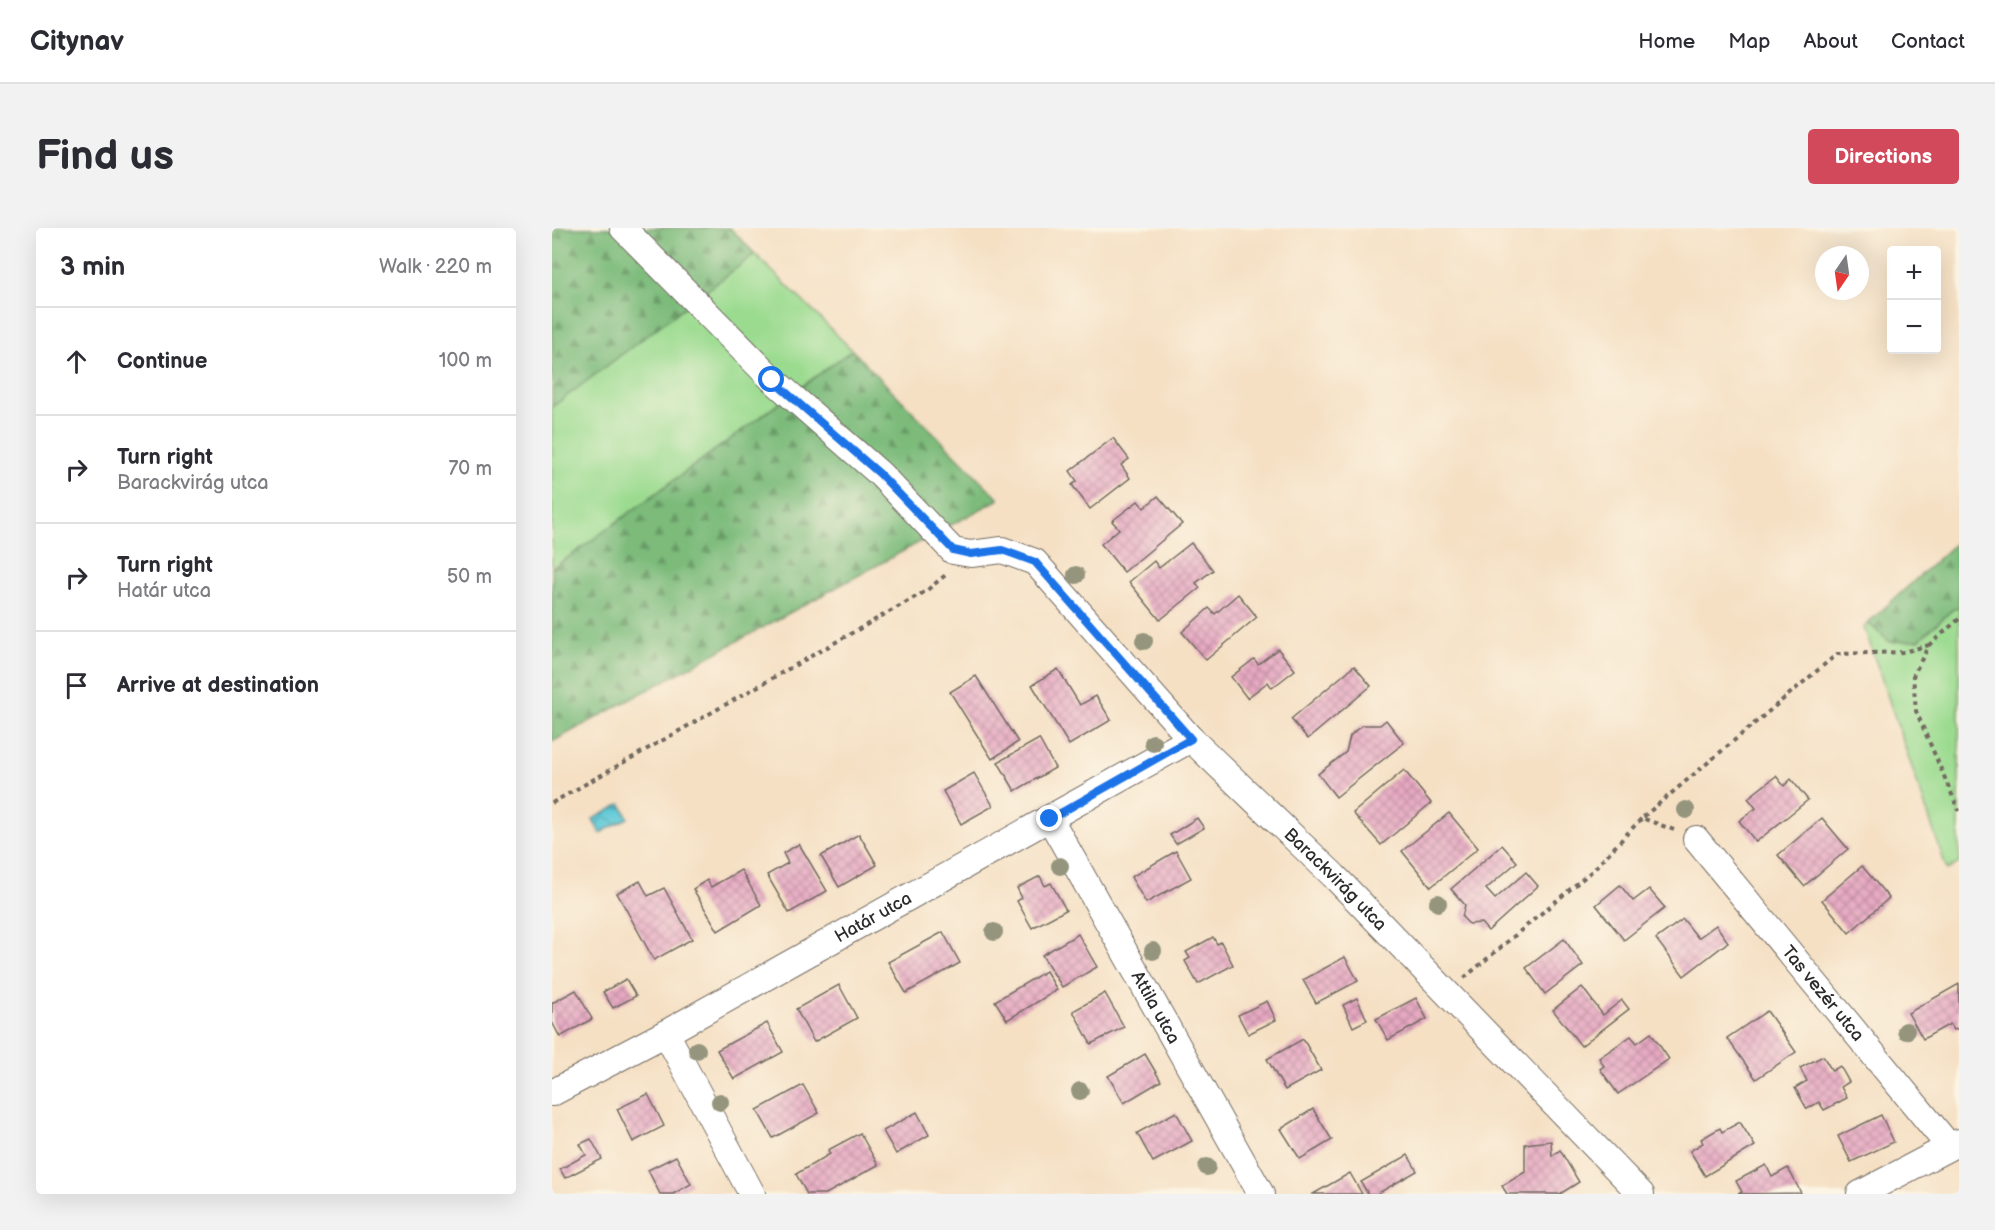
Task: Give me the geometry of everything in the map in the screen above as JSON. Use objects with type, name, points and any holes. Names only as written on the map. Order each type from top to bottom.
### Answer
[{"type":"street","points":[[623,228],[772,380],[880,474],[953,550],[971,554]]},
{"type":"street","name":"Barackvirág utca","points":[[971,554],[1002,550],[1035,562],[1191,739],[1334,876],[1641,1194]]},
{"type":"street","name":"Határ utca","points":[[552,1094],[666,1033],[1191,739]]},
{"type":"street","name":"Attila utca","points":[[1050,819],[1261,1194]]},
{"type":"street","name":"Tas vezér utca","points":[[1696,839],[1954,1144]]},
{"type":"street","points":[[666,1033],[752,1194]]},
{"type":"street","points":[[1860,1194],[1954,1144]]},
{"type":"path","points":[[552,803],[926,591],[971,554]]},
{"type":"path","points":[[1959,619],[1929,645],[1913,676],[1916,711],[1959,811]]},
{"type":"path","points":[[1446,993],[1592,871],[1642,818],[1837,654],[1904,652],[1929,645]]},
{"type":"path","points":[[1642,818],[1696,839]]},
{"type":"green space","points":[[552,228],[730,228],[755,254],[552,407]]},
{"type":"green space","points":[[755,254],[852,350],[552,568],[552,407]]},
{"type":"green space","points":[[852,350],[999,499],[552,742],[552,568]]},
{"type":"green space","points":[[1959,540],[1959,607],[1952,610],[1919,640],[1890,642],[1868,623]]},
{"type":"green space","points":[[1959,607],[1959,863],[1947,870],[1864,627],[1868,623],[1890,642],[1918,640],[1952,610]]},
{"type":"water","points":[[621,804],[628,818],[600,833],[593,819]]},
{"type":"building","points":[[1113,438],[1129,459],[1121,465],[1130,478],[1090,509],[1072,485],[1077,481],[1070,471]]},
{"type":"building","points":[[1158,496],[1182,524],[1124,572],[1101,544],[1119,529],[1112,521],[1138,501],[1144,508]]},
{"type":"building","points":[[1191,543],[1213,570],[1196,583],[1200,588],[1160,620],[1129,582],[1154,561],[1159,568]]},
{"type":"building","points":[[1238,594],[1257,617],[1206,660],[1182,632],[1209,608],[1215,614]]},
{"type":"building","points":[[1278,649],[1295,670],[1272,688],[1268,682],[1247,698],[1231,677],[1254,659],[1258,664]]},
{"type":"building","points":[[1354,666],[1371,686],[1308,739],[1291,719]]},
{"type":"building","points":[[1058,669],[1080,705],[1096,696],[1111,720],[1069,745],[1032,685]]},
{"type":"building","points":[[976,676],[1018,742],[992,759],[950,692]]},
{"type":"building","points":[[1386,720],[1404,743],[1336,797],[1318,774],[1346,752],[1350,736],[1356,730],[1363,725],[1380,725]]},
{"type":"building","points":[[1039,739],[1055,768],[1015,791],[998,762]]},
{"type":"building","points":[[1404,770],[1431,803],[1381,845],[1353,813]]},
{"type":"building","points":[[974,773],[993,806],[961,824],[943,791]]},
{"type":"building","points":[[1776,776],[1784,786],[1791,779],[1808,800],[1756,842],[1739,821],[1756,808],[1748,798]]},
{"type":"building","points":[[1449,813],[1478,848],[1431,887],[1402,851]]},
{"type":"building","points":[[1197,818],[1204,828],[1176,844],[1170,835]]},
{"type":"building","points":[[1822,818],[1848,849],[1804,886],[1778,855]]},
{"type":"building","points":[[859,834],[877,865],[839,887],[821,856]]},
{"type":"building","points":[[799,844],[827,891],[789,913],[767,875],[788,863],[783,853]]},
{"type":"building","points":[[1502,845],[1517,862],[1486,889],[1495,899],[1526,872],[1538,886],[1488,931],[1481,923],[1469,924],[1462,917],[1465,905],[1451,889]]},
{"type":"building","points":[[1176,851],[1191,878],[1146,903],[1131,877]]},
{"type":"building","points":[[1862,866],[1889,898],[1849,933],[1822,900]]},
{"type":"building","points":[[741,870],[761,905],[718,931],[693,889],[707,880],[711,887]]},
{"type":"building","points":[[1040,876],[1045,886],[1051,883],[1066,910],[1032,928],[1017,901],[1022,898],[1017,888]]},
{"type":"building","points":[[640,881],[648,896],[664,888],[692,939],[654,960],[617,893]]},
{"type":"building","points":[[1620,885],[1633,901],[1649,889],[1665,908],[1624,940],[1596,905]]},
{"type":"building","points":[[1683,919],[1698,938],[1716,925],[1728,942],[1684,976],[1656,939]]},
{"type":"building","points":[[943,932],[960,963],[906,993],[888,962]]},
{"type":"building","points":[[1078,934],[1097,967],[1062,987],[1042,955]]},
{"type":"building","points":[[1213,937],[1217,944],[1221,942],[1233,965],[1198,984],[1185,961],[1190,958],[1186,952]]},
{"type":"building","points":[[1564,939],[1583,965],[1545,994],[1526,968]]},
{"type":"building","points":[[1345,957],[1358,981],[1316,1003],[1303,980]]},
{"type":"building","points":[[1046,971],[1057,990],[1007,1020],[995,1001]]},
{"type":"building","points":[[626,979],[636,996],[613,1008],[603,992]]},
{"type":"building","points":[[1959,984],[1959,1028],[1954,1030],[1950,1024],[1923,1039],[1908,1013]]},
{"type":"building","points":[[839,985],[857,1018],[814,1042],[796,1009]]},
{"type":"building","points":[[1582,987],[1603,1015],[1622,1000],[1629,1009],[1581,1046],[1553,1010]]},
{"type":"building","points":[[576,990],[592,1019],[560,1037],[552,1022],[552,1003]]},
{"type":"building","points":[[1105,993],[1124,1027],[1091,1044],[1073,1011]]},
{"type":"building","points":[[1357,998],[1367,1020],[1353,1027],[1343,1005]]},
{"type":"building","points":[[1416,998],[1427,1019],[1388,1040],[1376,1019]]},
{"type":"building","points":[[1267,1001],[1276,1020],[1248,1034],[1238,1015]]},
{"type":"building","points":[[1767,1011],[1796,1052],[1756,1079],[1727,1038]]},
{"type":"building","points":[[767,1023],[783,1052],[734,1079],[717,1050]]},
{"type":"building","points":[[1651,1033],[1669,1059],[1618,1094],[1600,1069],[1604,1066],[1599,1058],[1631,1036],[1637,1043]]},
{"type":"building","points":[[1303,1039],[1321,1070],[1285,1090],[1267,1059]]},
{"type":"building","points":[[1145,1054],[1161,1081],[1124,1103],[1108,1076]]},
{"type":"building","points":[[1823,1056],[1832,1071],[1840,1066],[1849,1082],[1841,1087],[1847,1098],[1824,1110],[1819,1102],[1807,1109],[1795,1088],[1807,1081],[1800,1068]]},
{"type":"building","points":[[803,1085],[819,1113],[773,1138],[757,1110]]},
{"type":"building","points":[[648,1094],[664,1126],[633,1142],[617,1109]]},
{"type":"building","points":[[1313,1109],[1332,1140],[1300,1159],[1281,1129]]},
{"type":"building","points":[[917,1112],[929,1135],[896,1154],[883,1131]]},
{"type":"building","points":[[1176,1112],[1192,1141],[1153,1162],[1137,1133]]},
{"type":"building","points":[[1881,1115],[1894,1142],[1851,1162],[1838,1136]]},
{"type":"building","points":[[1740,1122],[1755,1146],[1705,1176],[1690,1151],[1703,1143],[1701,1139],[1720,1128],[1722,1132]]},
{"type":"building","points":[[860,1133],[878,1165],[826,1194],[807,1194],[796,1174],[830,1154],[828,1150]]},
{"type":"building","points":[[591,1139],[602,1159],[565,1178],[560,1169],[586,1155],[580,1144]]},
{"type":"building","points":[[1551,1141],[1552,1156],[1560,1150],[1579,1182],[1560,1194],[1507,1194],[1502,1186],[1525,1172],[1525,1144]]},
{"type":"building","points":[[1408,1155],[1417,1171],[1377,1194],[1368,1194],[1361,1182]]},
{"type":"building","points":[[676,1156],[691,1184],[673,1194],[660,1194],[648,1170]]},
{"type":"building","points":[[1766,1165],[1772,1177],[1788,1168],[1801,1193],[1738,1194],[1742,1192],[1736,1181]]},
{"type":"building","points":[[1350,1173],[1362,1194],[1313,1194]]},
{"type":"route","points":[[772,380],[880,474],[953,550],[971,554],[1002,550],[1035,562],[1191,739],[1050,819]]}]
